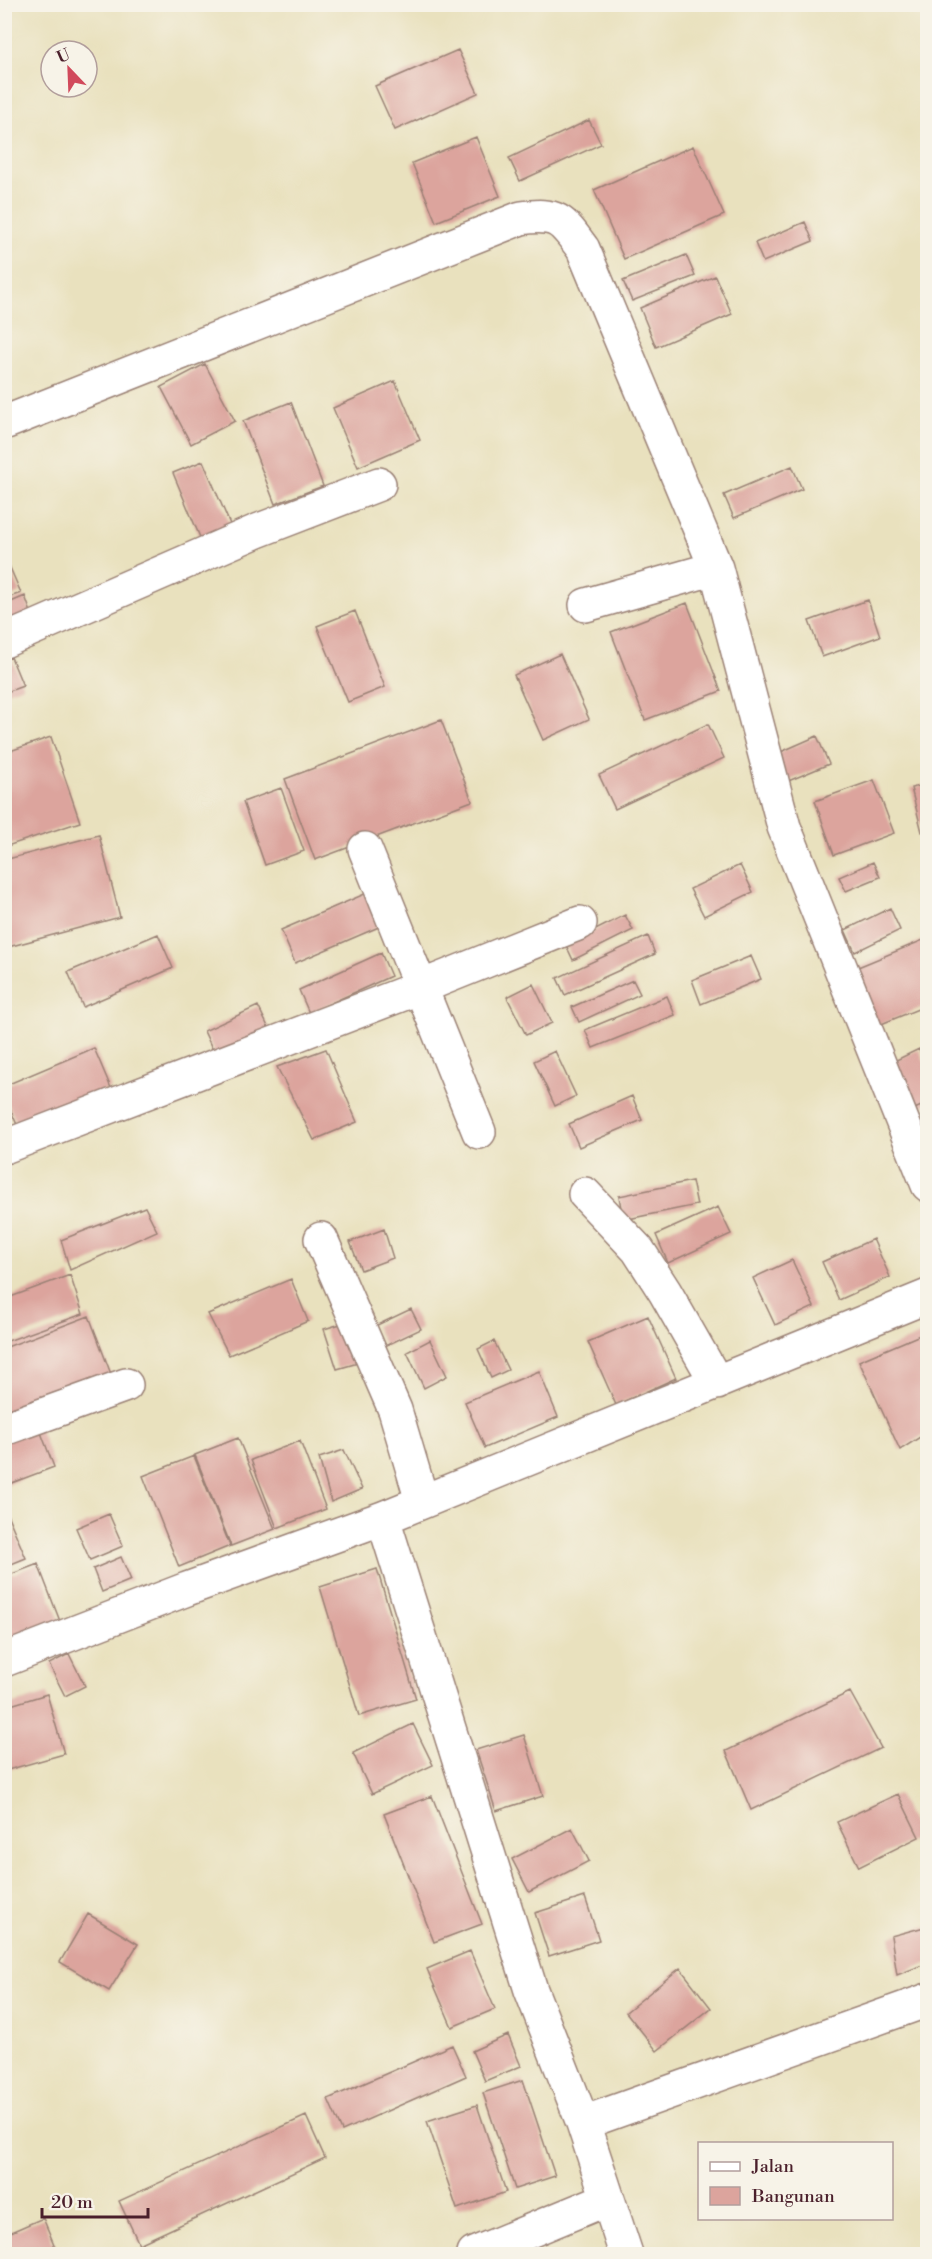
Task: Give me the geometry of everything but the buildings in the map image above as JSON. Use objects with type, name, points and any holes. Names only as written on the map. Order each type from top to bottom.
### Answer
[{"type":"street","points":[[4,423],[520,218],[543,215],[565,223],[583,249],[716,568],[784,827],[927,1185]]},
{"type":"street","points":[[4,640],[257,531],[379,484]]},
{"type":"street","points":[[586,605],[716,568]]},
{"type":"street","points":[[365,849],[479,1132]]},
{"type":"street","points":[[4,1147],[421,987],[580,922]]},
{"type":"street","points":[[585,1194],[638,1250],[717,1383]]},
{"type":"street","points":[[321,1239],[395,1410],[422,1502]]},
{"type":"street","points":[[4,1660],[187,1589],[383,1518],[927,1296]]},
{"type":"street","points":[[4,1429],[126,1385]]},
{"type":"street","points":[[383,1518],[531,1990],[583,2123],[626,2254]]},
{"type":"street","points":[[583,2123],[927,2000]]},
{"type":"street","points":[[474,2254],[607,2199]]}]
